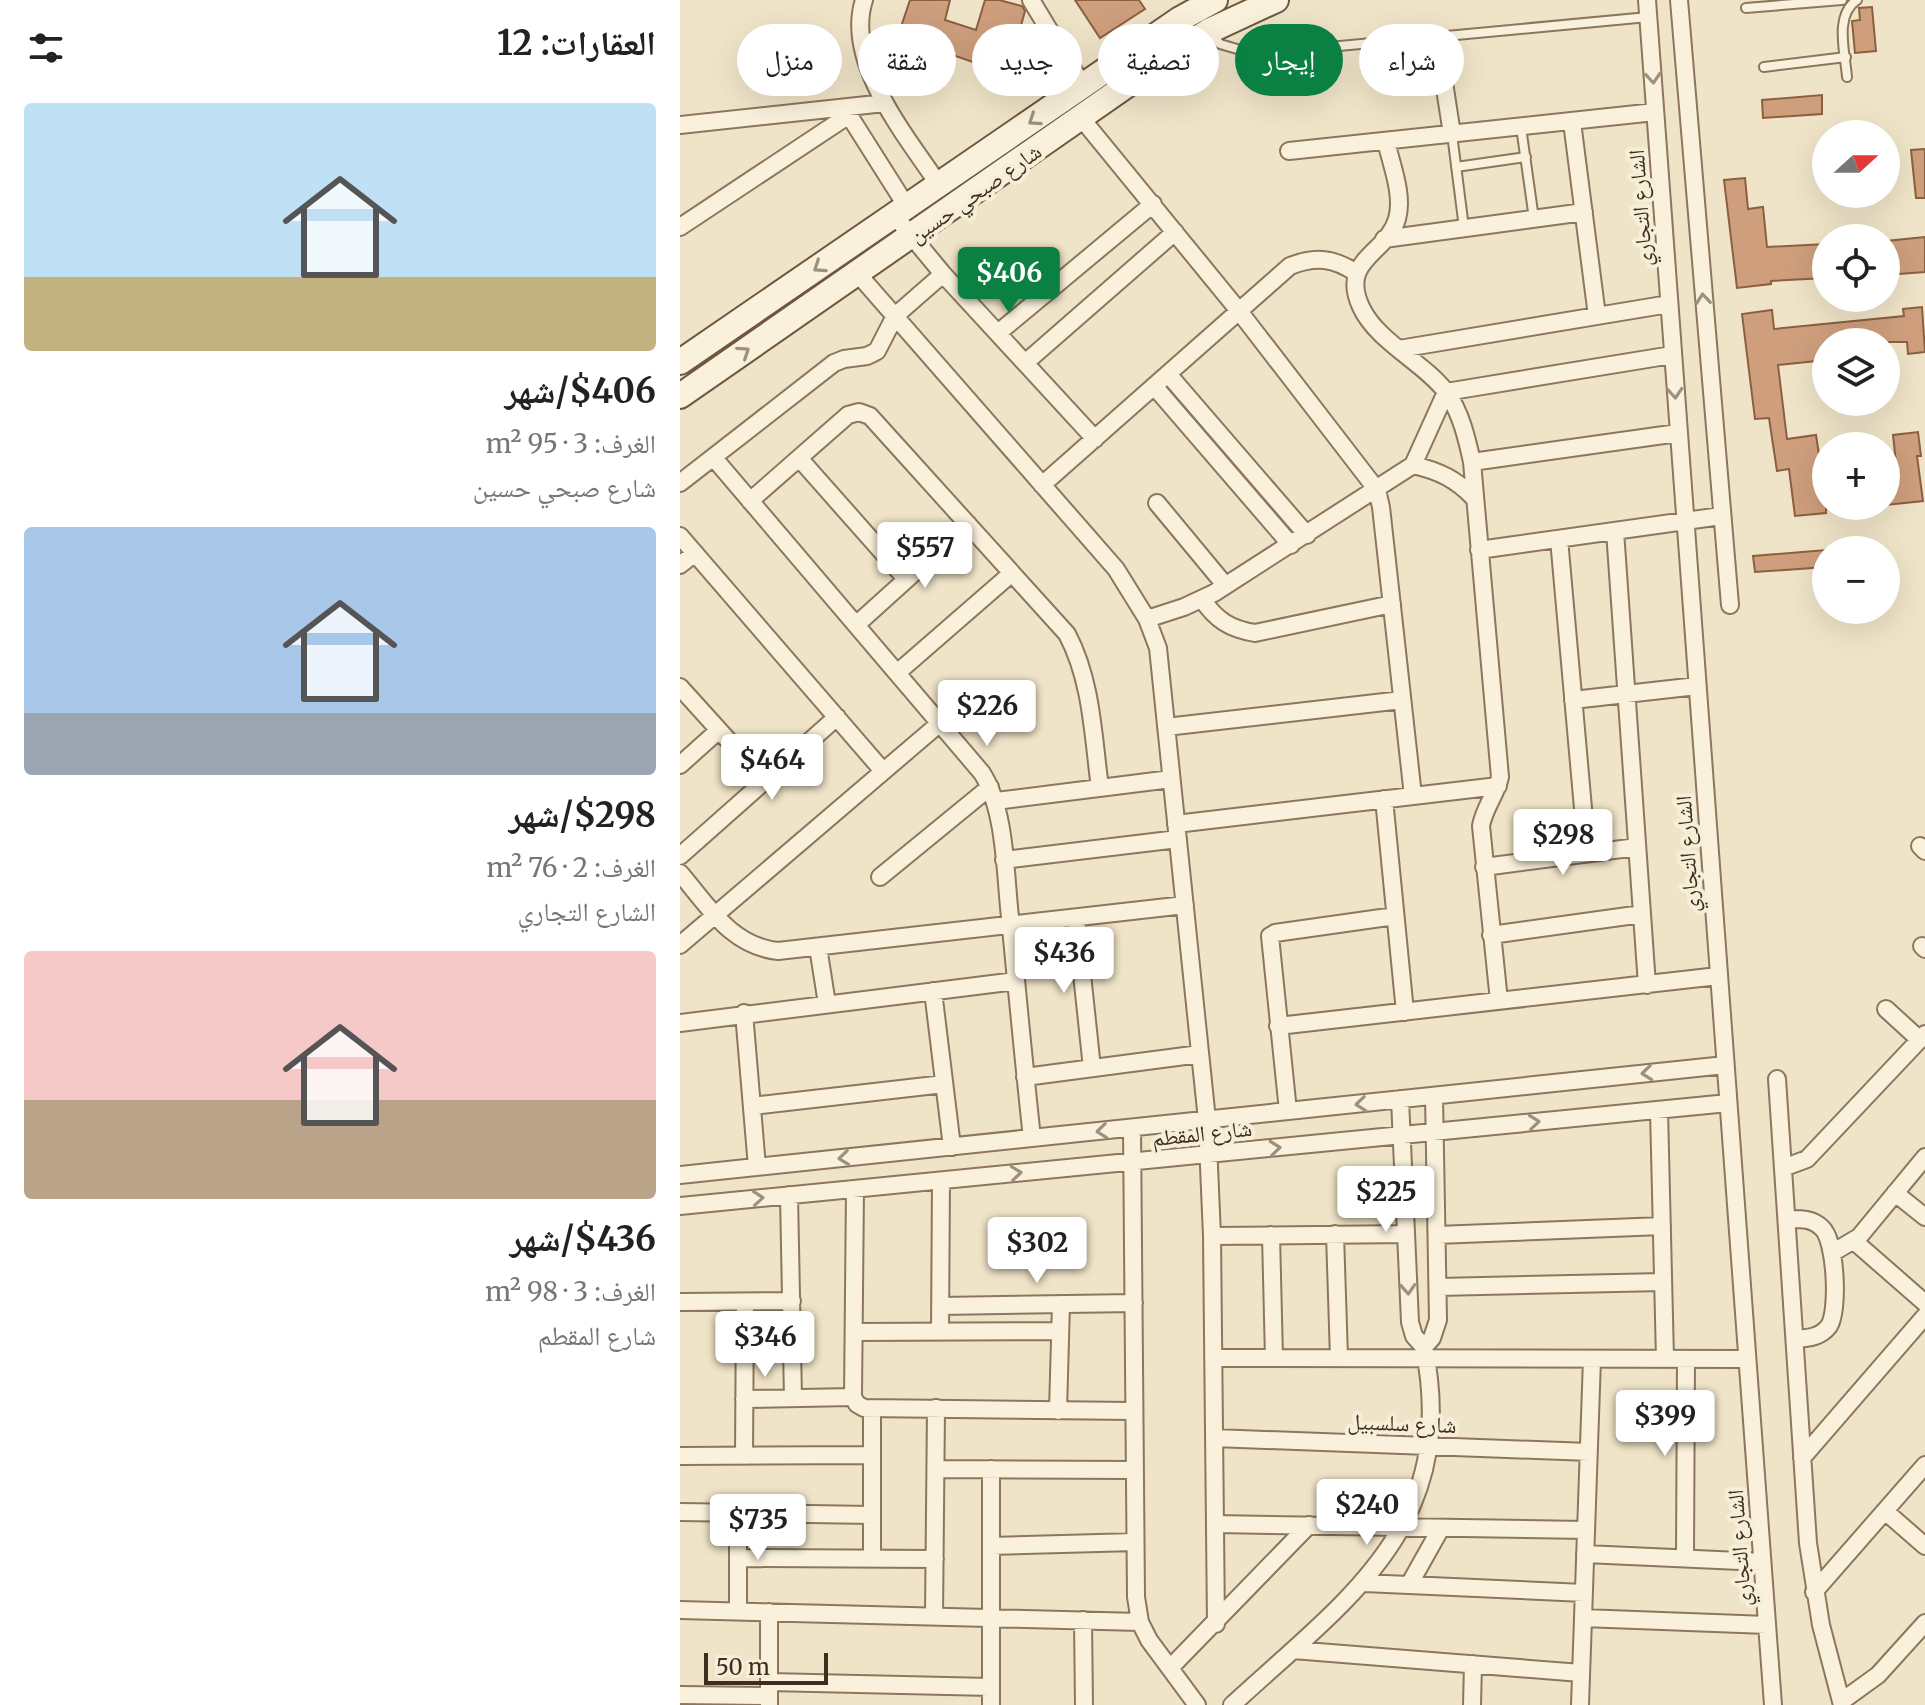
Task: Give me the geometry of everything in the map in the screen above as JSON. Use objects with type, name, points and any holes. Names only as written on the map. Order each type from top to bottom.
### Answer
[{"type":"street","points":[[864,0],[860,23],[862,44],[871,73],[885,103],[939,185]]},
{"type":"street","points":[[1031,0],[1083,86]]},
{"type":"street","name":"شارع صبحي حسين","points":[[680,362],[1180,19],[1215,0]]},
{"type":"street","name":"شارع صبحي حسين","points":[[1219,26],[1276,0]]},
{"type":"street","points":[[1679,0],[1730,605]]},
{"type":"street","name":"الشارع التجاري","points":[[1648,8],[1773,1705]]},
{"type":"street","name":"شارع صبحي حسين","points":[[680,396],[1114,96]]},
{"type":"street","points":[[1446,96],[1452,134]]},
{"type":"street","points":[[680,125],[847,112],[885,103]]},
{"type":"street","points":[[847,112],[912,236],[943,274],[1095,439]]},
{"type":"street","points":[[680,227],[847,112]]},
{"type":"street","points":[[1289,151],[1655,112]]},
{"type":"street","points":[[1082,119],[1239,311],[1377,490],[1413,796]]},
{"type":"street","points":[[1572,122],[1597,316]]},
{"type":"street","points":[[1386,141],[1399,204],[1393,228],[1356,273],[1356,291],[1361,308],[1371,323],[1446,392],[1462,426],[1472,462],[1500,777],[1481,826],[1499,1001]]},
{"type":"street","points":[[998,333],[1153,204]]},
{"type":"street","points":[[1384,239],[1584,212]]},
{"type":"street","points":[[1025,363],[1175,232]]},
{"type":"street","points":[[1042,485],[1290,266],[1307,260],[1325,259],[1342,263],[1356,273]]},
{"type":"street","points":[[858,274],[1116,569],[1147,619],[1158,648],[1207,1120],[1212,1236],[1216,1624]]},
{"type":"street","points":[[680,483],[834,363],[877,351],[895,316],[943,274]]},
{"type":"street","points":[[1399,349],[1669,304]]},
{"type":"street","points":[[1446,392],[1672,355]]},
{"type":"street","points":[[1168,374],[1307,535]]},
{"type":"street","points":[[1154,386],[1291,545]]},
{"type":"street","points":[[1147,619],[1202,599],[1413,465],[1446,392]]},
{"type":"street","points":[[750,501],[848,415],[865,413],[1067,634],[1085,678],[1100,788]]},
{"type":"street","points":[[1472,462],[1678,433]]},
{"type":"street","points":[[713,457],[982,773],[993,794],[1004,860],[1032,1138]]},
{"type":"street","points":[[799,458],[906,579]]},
{"type":"street","points":[[1413,465],[1448,476],[1474,498]]},
{"type":"street","points":[[1157,503],[1225,585]]},
{"type":"street","points":[[1479,550],[1721,516]]},
{"type":"street","points":[[856,625],[968,524]]},
{"type":"street","points":[[1615,531],[1647,985]]},
{"type":"street","points":[[680,536],[883,771]]},
{"type":"street","points":[[1559,539],[1587,853]]},
{"type":"street","points":[[680,565],[695,553]]},
{"type":"street","points":[[897,673],[1012,573]]},
{"type":"street","points":[[1202,599],[1223,624],[1239,631],[1255,633],[1392,604]]},
{"type":"street","points":[[1573,700],[1697,686]]},
{"type":"street","points":[[680,687],[765,781]]},
{"type":"street","points":[[1166,727],[1402,700]]},
{"type":"street","points":[[680,856],[837,717]]},
{"type":"street","points":[[680,945],[940,723]]},
{"type":"street","points":[[680,765],[719,730]]},
{"type":"street","points":[[880,877],[993,794],[1100,788],[1171,779]]},
{"type":"street","points":[[1004,860],[1384,799],[1498,786]]},
{"type":"street","points":[[1384,799],[1405,1012]]},
{"type":"street","points":[[1484,867],[1637,847]]},
{"type":"street","points":[[680,873],[736,936],[763,949],[778,951],[1185,905]]},
{"type":"street","points":[[1491,935],[1642,914]]},
{"type":"street","points":[[1288,1111],[1270,936],[1395,916]]},
{"type":"street","points":[[1076,918],[1092,1068]]},
{"type":"street","points":[[818,947],[827,1004]]},
{"type":"street","points":[[1278,1026],[1718,976]]},
{"type":"street","points":[[680,1023],[1016,981]]},
{"type":"street","points":[[933,991],[952,1147]]},
{"type":"street","points":[[1783,1168],[1800,1164],[1812,1154],[1922,1037],[1886,1009]]},
{"type":"street","points":[[744,1013],[757,1167]]},
{"type":"street","points":[[1025,1077],[1200,1054]]},
{"type":"street","name":"شارع المقطم","points":[[680,1175],[1725,1065]]},
{"type":"street","points":[[1777,1079],[1808,1543],[1814,1592],[1842,1703],[1878,1675],[1925,1623]]},
{"type":"street","points":[[752,1106],[944,1084]]},
{"type":"street","points":[[1425,1352],[1437,1326],[1434,1096]]},
{"type":"street","points":[[1241,1702],[1364,1583],[1385,1557],[1416,1496],[1428,1446],[1431,1393],[1425,1352],[1414,1336],[1410,1322],[1400,1099]]},
{"type":"street","name":"شارع المقطم","points":[[680,1206],[1728,1103]]},
{"type":"street","points":[[1659,1110],[1665,1359]]},
{"type":"street","points":[[1132,1128],[1136,1597],[1140,1622],[1149,1640],[1197,1705]]},
{"type":"street","points":[[1832,1253],[1854,1241],[1925,1157]]},
{"type":"street","points":[[940,1332],[941,1181]]},
{"type":"street","points":[[855,1189],[853,1397],[860,1407],[1134,1411]]},
{"type":"street","points":[[1895,1193],[1925,1217]]},
{"type":"street","points":[[789,1195],[793,1398]]},
{"type":"street","points":[[1787,1219],[1805,1219],[1821,1227],[1831,1242],[1832,1253],[1833,1317],[1827,1328],[1818,1335],[1795,1339]]},
{"type":"street","points":[[1437,1235],[1662,1226]]},
{"type":"street","points":[[1335,1234],[1339,1358]]},
{"type":"street","points":[[1212,1236],[1406,1234]]},
{"type":"street","points":[[1271,1235],[1274,1358]]},
{"type":"street","points":[[1854,1241],[1925,1303]]},
{"type":"street","points":[[1438,1287],[1663,1282]]},
{"type":"street","points":[[680,1302],[792,1301]]},
{"type":"street","points":[[744,1456],[745,1302]]},
{"type":"street","points":[[940,1306],[1134,1303]]},
{"type":"street","points":[[1058,1411],[1061,1304]]},
{"type":"street","points":[[1802,1458],[1925,1316]]},
{"type":"street","points":[[854,1332],[1060,1331]]},
{"type":"street","points":[[1213,1358],[1339,1358],[1425,1352],[1592,1359],[1747,1359]]},
{"type":"street","points":[[1580,1705],[1592,1359]]},
{"type":"street","points":[[1685,1558],[1686,1359]]},
{"type":"street","points":[[744,1399],[853,1397]]},
{"type":"street","points":[[872,1408],[872,1558]]},
{"type":"street","points":[[934,1616],[936,1408]]},
{"type":"street","name":"شارع سلسبيل","points":[[1214,1438],[1589,1452]]},
{"type":"street","points":[[680,1456],[872,1455]]},
{"type":"street","points":[[1814,1592],[1925,1465]]},
{"type":"street","points":[[936,1469],[1135,1470]]},
{"type":"street","points":[[991,1469],[991,1705]]},
{"type":"street","points":[[680,1512],[872,1515]]},
{"type":"street","points":[[1886,1512],[1925,1546]]},
{"type":"street","points":[[738,1513],[738,1611]]},
{"type":"street","points":[[1215,1524],[1586,1530]]},
{"type":"street","points":[[1170,1668],[1309,1525]]},
{"type":"street","points":[[1409,1585],[1441,1528]]},
{"type":"street","points":[[991,1546],[1135,1542]]},
{"type":"street","points":[[1585,1554],[1762,1562]]},
{"type":"street","points":[[738,1558],[935,1559]]},
{"type":"street","points":[[1364,1583],[1584,1593]]},
{"type":"street","points":[[680,1610],[1140,1622]]},
{"type":"street","points":[[769,1612],[769,1694]]},
{"type":"street","points":[[1583,1618],[1767,1625]]},
{"type":"street","points":[[1083,1620],[1084,1705]]},
{"type":"street","points":[[1293,1650],[1581,1673]]},
{"type":"street","points":[[1472,1705],[1473,1664]]},
{"type":"street","points":[[680,1695],[991,1687]]},
{"type":"lane","points":[[1746,8],[1842,0]]},
{"type":"lane","points":[[1847,77],[1843,15],[1849,5],[1857,0]]},
{"type":"lane","points":[[1464,33],[1648,8]]},
{"type":"lane","points":[[1219,43],[1254,54],[1359,44]]},
{"type":"lane","points":[[1764,67],[1846,57]]},
{"type":"lane","points":[[1521,127],[1534,219]]},
{"type":"lane","points":[[1452,134],[1465,228]]},
{"type":"lane","points":[[1456,167],[1526,157]]},
{"type":"building","points":[[910,0],[950,0],[945,20],[972,29],[972,62],[956,56],[956,24],[902,24]]},
{"type":"building","points":[[985,0],[1022,6],[1025,11],[1021,24],[978,24]]},
{"type":"building","points":[[1075,0],[1139,0],[1145,9],[1122,24],[1098,24],[1098,35]]},
{"type":"building","points":[[1872,7],[1876,51],[1855,53],[1852,21],[1860,20],[1859,8]]},
{"type":"building","points":[[1822,95],[1822,114],[1763,118],[1762,100]]},
{"type":"building","points":[[1925,149],[1925,198],[1916,198],[1911,150]]},
{"type":"building","points":[[1745,178],[1748,209],[1763,207],[1767,247],[1812,245],[1812,279],[1771,281],[1771,284],[1737,288],[1724,180]]},
{"type":"building","points":[[1925,237],[1925,272],[1900,274],[1900,240]]},
{"type":"building","points":[[1922,307],[1925,352],[1908,354],[1907,342],[1900,342],[1900,328],[1812,328],[1812,361],[1778,365],[1787,439],[1812,436],[1812,514],[1795,516],[1789,469],[1777,471],[1769,418],[1755,419],[1742,314],[1772,310],[1774,329],[1904,316],[1903,309]]},
{"type":"building","points":[[1918,432],[1921,456],[1917,456],[1923,501],[1900,503],[1900,434]]},
{"type":"building","points":[[1812,551],[1812,568],[1755,572],[1753,556]]}]
